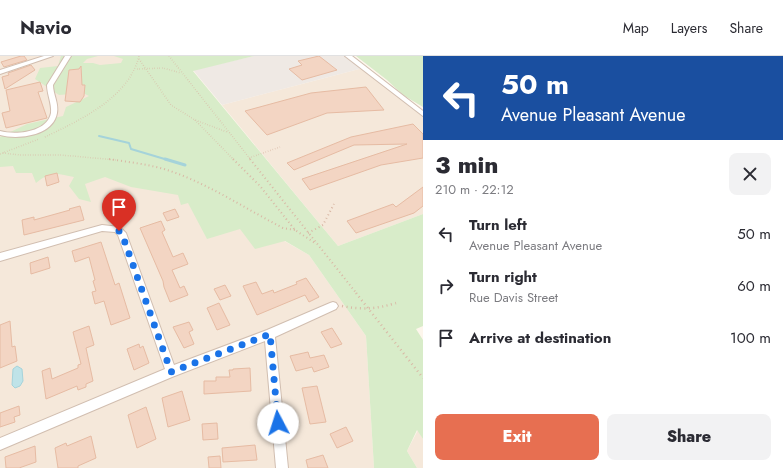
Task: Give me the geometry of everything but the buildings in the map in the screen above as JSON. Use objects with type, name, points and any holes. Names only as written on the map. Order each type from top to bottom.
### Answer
[{"type":"street","points":[[0,72],[50,56]]},
{"type":"street","points":[[0,133],[18,136],[41,129],[50,122],[54,113],[49,90],[50,85],[68,56]]},
{"type":"street","points":[[348,56],[423,114]]},
{"type":"street","points":[[0,257],[102,228],[111,227],[117,229],[122,234],[171,372]]},
{"type":"street","points":[[0,444],[171,372],[270,334],[333,306]]},
{"type":"street","points":[[270,334],[282,468]]},
{"type":"path","points":[[170,56],[228,132],[423,378]]},
{"type":"path","points":[[139,57],[170,105],[196,120],[228,132]]},
{"type":"path","points":[[0,154],[28,144],[78,120],[112,96],[137,69],[139,57]]},
{"type":"path","points":[[137,69],[163,68],[182,73]]},
{"type":"path","points":[[196,120],[260,186],[295,230],[317,244]]},
{"type":"path","points":[[249,158],[280,147]]},
{"type":"path","points":[[3,153],[14,156],[50,154],[82,157],[146,165],[164,169],[188,178],[283,228],[295,230]]},
{"type":"path","points":[[308,233],[323,224],[334,204]]},
{"type":"path","points":[[333,306],[348,306],[358,309],[379,308],[396,303]]},
{"type":"shaded area","points":[[0,56],[139,56],[129,80],[0,154]]},
{"type":"shaded area","points":[[254,56],[348,56],[363,68],[222,105],[193,70]]},
{"type":"shaded area","points":[[363,68],[423,114],[423,214],[338,246],[222,105]]},
{"type":"shaded area","points":[[0,160],[165,173],[309,255],[366,336],[374,468],[0,468]]},
{"type":"shaded area","points":[[418,430],[423,439],[423,468],[417,468],[407,451]]},
{"type":"green space","points":[[61,56],[98,56],[87,59],[83,63],[100,65],[121,63],[123,59],[114,56],[254,56],[193,71],[338,246],[423,214],[423,326],[416,329],[423,340],[423,439],[417,430],[407,451],[417,468],[374,468],[366,336],[309,255],[285,241],[255,249],[240,229],[207,239],[188,203],[181,205],[178,195],[131,187],[105,177],[85,184],[91,202],[79,199],[69,186],[74,177],[54,174],[45,176],[36,183],[32,173],[16,173],[13,166],[0,167],[0,137],[27,124],[63,116],[66,107],[89,96],[83,93],[59,95],[35,79],[40,68],[58,66]]},
{"type":"green space","points":[[356,56],[423,56],[423,107],[403,95],[387,80]]},
{"type":"water","points":[[17,366],[22,369],[23,381],[20,386],[15,388],[12,385],[13,369]]},
{"type":"waterway","points":[[99,136],[129,143],[131,149],[168,160]]},
{"type":"waterway","points":[[165,159],[185,165]]},
{"type":"route","points":[[119,231],[122,234],[171,372],[270,334],[278,423]]}]
